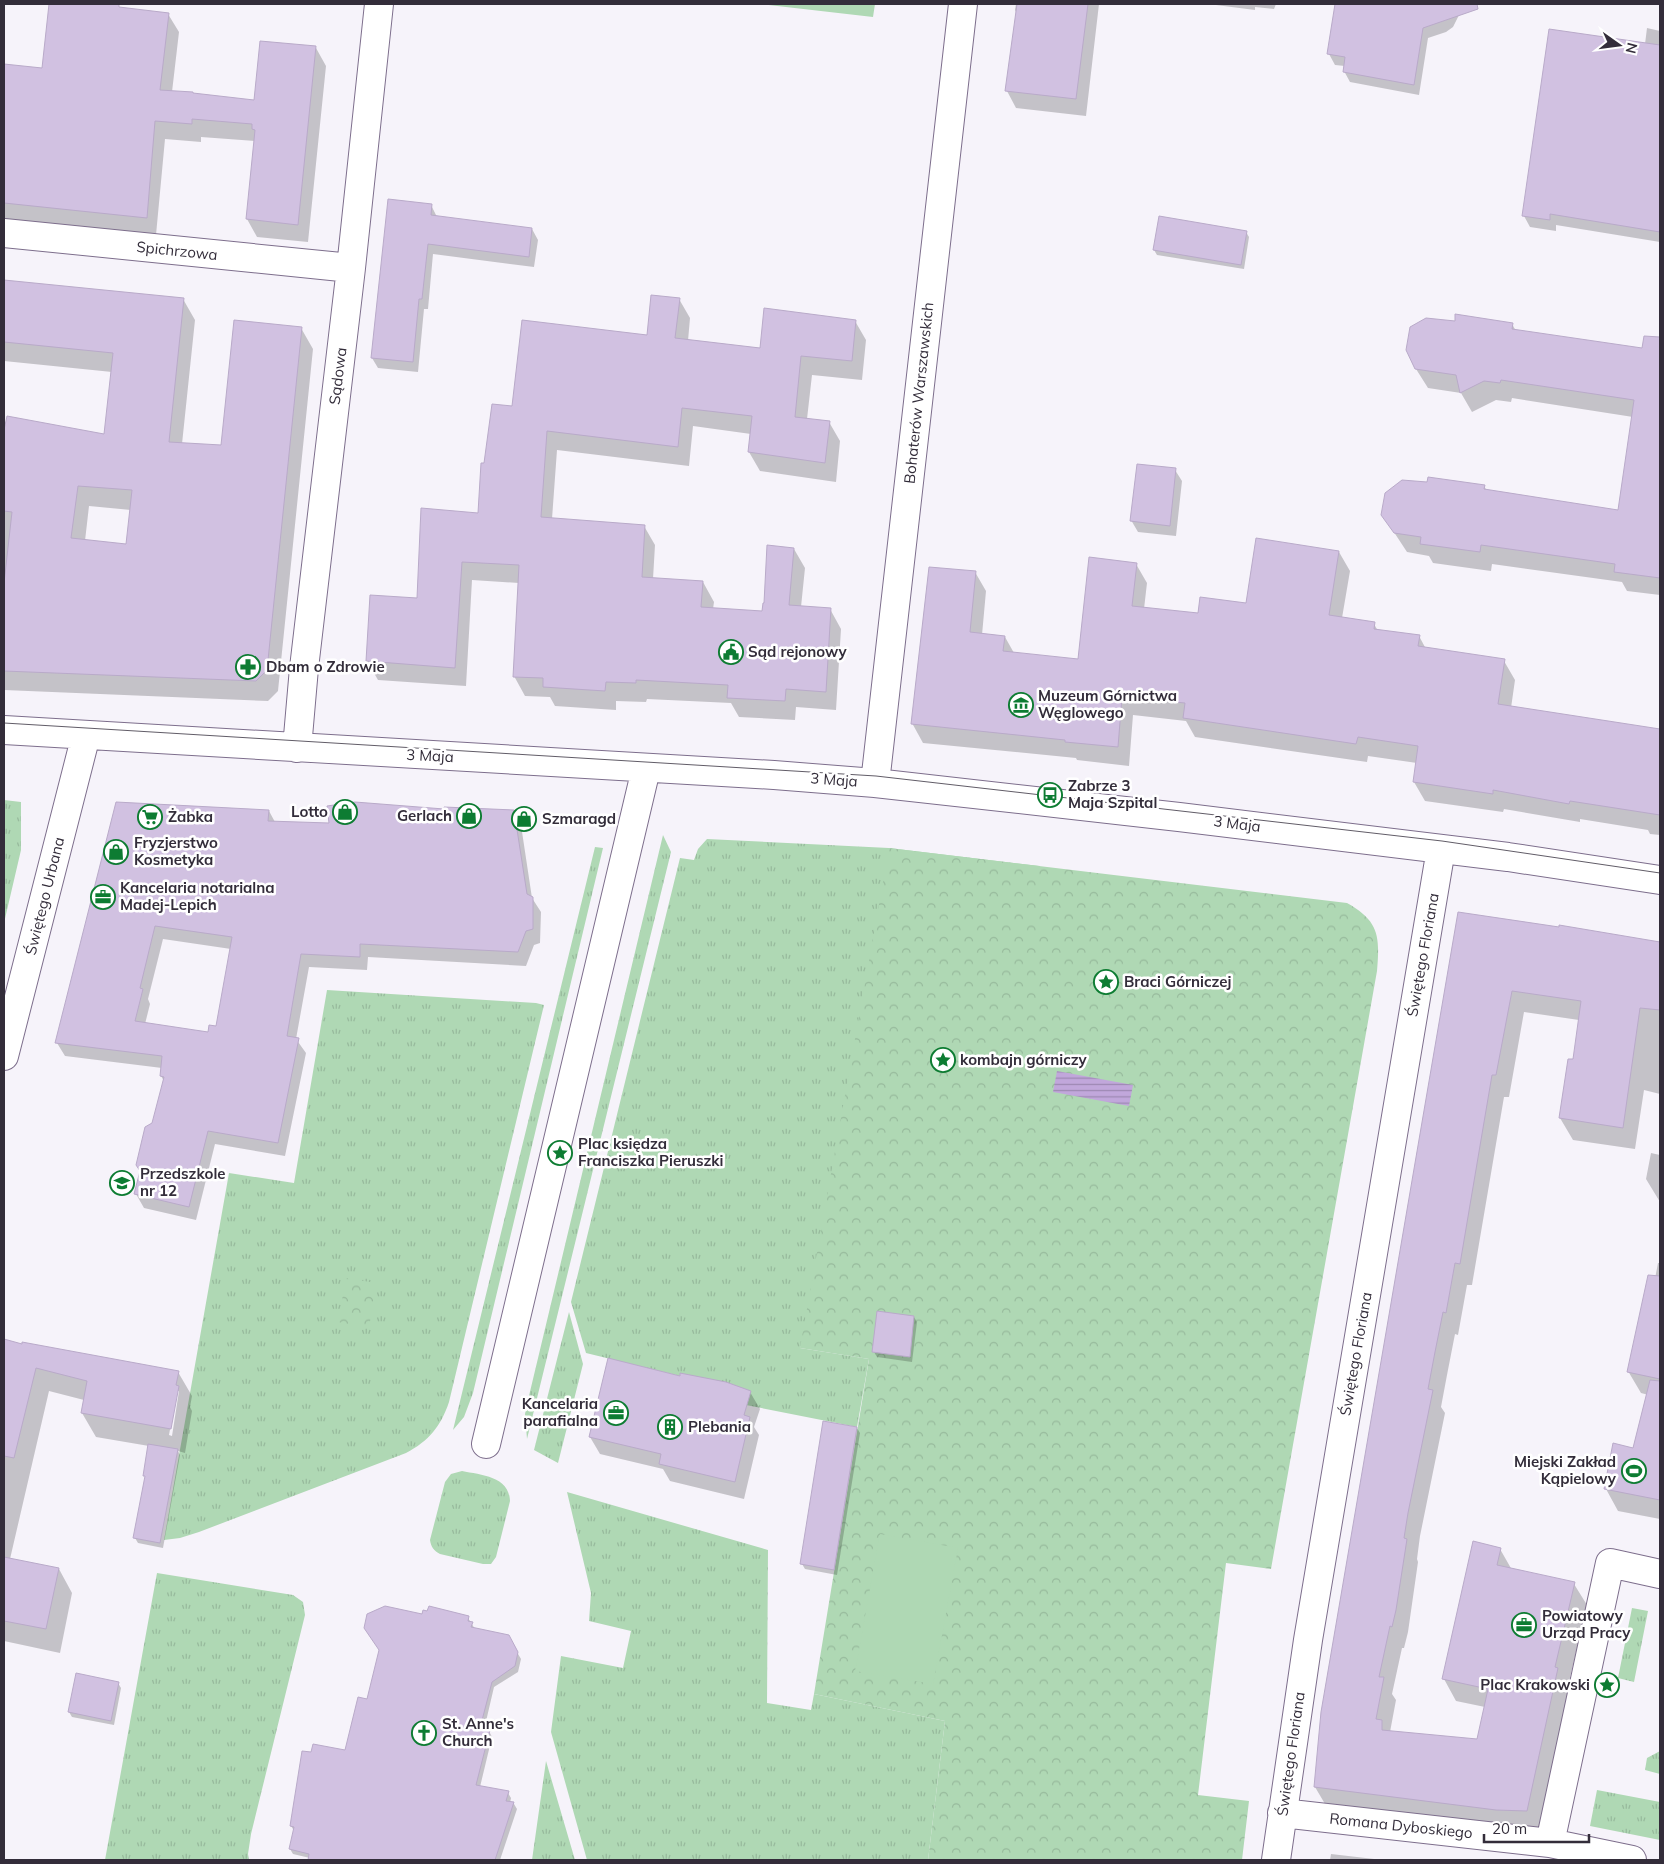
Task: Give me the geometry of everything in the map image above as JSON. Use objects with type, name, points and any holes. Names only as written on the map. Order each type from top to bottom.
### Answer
[{"type":"street","name":"Sądowa","points":[[297,748],[304,668],[351,268],[379,4]]},
{"type":"street","name":"Bohaterów Warszawskich","points":[[875,783],[963,4]]},
{"type":"street","name":"Spichrzowa","points":[[4,233],[351,268]]},
{"type":"street","name":"3 Maja","points":[[4,730],[875,783],[1441,849],[1660,880]]},
{"type":"street","name":"Świętego Urbana","points":[[4,1056],[86,735]]},
{"type":"street","points":[[486,1444],[646,769]]},
{"type":"street","name":"Świętego Floriana","points":[[1276,1860],[1316,1594],[1441,849]]},
{"type":"street","points":[[1632,1860],[1550,1843],[1610,1563],[1660,1574]]},
{"type":"street","name":"Romana Dyboskiego","points":[[1282,1813],[1550,1843]]},
{"type":"green space","points":[[760,4],[875,4],[873,17]]},
{"type":"green space","points":[[4,800],[21,802],[21,850],[4,923]]},
{"type":"green space","points":[[663,835],[671,852],[527,1439],[525,1414],[528,1400]]},
{"type":"green space","points":[[707,839],[889,848],[1040,866],[800,1348],[869,1359],[857,1427],[746,1405],[750,1393],[586,1353],[571,1302],[680,858],[694,860],[698,849]]},
{"type":"green space","points":[[595,847],[603,848],[473,1393],[464,1417],[453,1430]]},
{"type":"green space","points":[[889,848],[1347,903],[1366,916],[1375,931],[1378,948],[1377,971],[1271,1569],[1226,1563],[1198,1795],[1249,1801],[1242,1860],[928,1860],[945,1721],[814,1694],[869,1359],[800,1348]]},
{"type":"green space","points":[[327,990],[544,1005],[449,1402],[438,1426],[428,1438],[406,1453],[199,1532],[180,1538],[164,1540],[229,1173],[294,1183]]},
{"type":"green space","points":[[346,1278],[376,1283],[369,1328],[338,1322]]},
{"type":"green space","points":[[569,1312],[583,1364],[558,1463],[534,1450]]},
{"type":"green space","points":[[462,1471],[493,1478],[505,1486],[508,1493],[510,1501],[496,1557],[491,1564],[483,1564],[440,1554],[431,1545],[430,1540],[445,1482],[451,1474]]},
{"type":"green space","points":[[567,1492],[768,1550],[767,1703],[811,1710],[814,1694],[945,1721],[928,1860],[587,1860],[551,1732],[561,1656],[623,1668],[631,1631],[589,1621],[591,1593]]},
{"type":"green space","points":[[880,1534],[958,1548],[933,1684],[855,1671]]},
{"type":"green space","points":[[157,1573],[293,1595],[303,1602],[305,1615],[251,1834],[249,1860],[105,1860]]},
{"type":"green space","points":[[1632,1608],[1648,1611],[1634,1682],[1618,1678]]},
{"type":"green space","points":[[1660,1751],[1660,1774],[1645,1770],[1647,1758]]},
{"type":"green space","points":[[546,1761],[575,1860],[532,1860]]},
{"type":"green space","points":[[1597,1790],[1660,1802],[1660,1840],[1590,1826]]},
{"type":"shaded area","points":[[1057,1071],[1133,1085],[1129,1106],[1053,1092]]},
{"type":"building","points":[[49,4],[119,4],[119,7],[169,13],[160,90],[193,92],[254,100],[260,41],[316,46],[298,225],[246,219],[255,130],[252,129],[252,124],[192,119],[192,124],[155,121],[147,218],[4,203],[4,64],[42,68]]},
{"type":"building","points":[[1017,4],[1088,4],[1076,99],[1005,91]]},
{"type":"building","points":[[1335,4],[1477,4],[1478,9],[1423,28],[1414,85],[1343,72],[1345,57],[1327,54]]},
{"type":"building","points":[[1549,29],[1660,45],[1660,232],[1550,214],[1550,220],[1522,216]]},
{"type":"building","points":[[388,199],[432,204],[431,215],[532,228],[529,257],[428,244],[422,299],[419,299],[413,362],[371,358]]},
{"type":"building","points":[[1159,216],[1247,231],[1241,265],[1153,250]]},
{"type":"building","points":[[4,280],[184,298],[169,442],[221,445],[234,320],[302,327],[267,670],[256,681],[4,671],[4,583],[12,512],[4,511],[4,430],[7,416],[104,434],[113,353],[4,342]],"holes":[[[78,486],[132,490],[126,544],[71,538]]]},
{"type":"building","points":[[651,295],[680,298],[675,338],[760,348],[764,308],[856,320],[852,361],[801,356],[795,417],[830,421],[825,463],[748,452],[752,416],[682,408],[678,447],[547,431],[541,517],[645,525],[642,577],[703,581],[701,607],[762,611],[767,545],[794,548],[789,605],[831,608],[826,692],[786,689],[785,701],[727,698],[728,685],[636,680],[636,683],[606,682],[605,691],[543,687],[543,678],[513,677],[519,565],[462,562],[455,668],[366,661],[370,595],[417,598],[421,508],[478,513],[481,463],[484,463],[492,404],[512,406],[522,320],[647,335]]},
{"type":"building","points":[[1455,314],[1513,323],[1512,329],[1642,348],[1644,336],[1660,337],[1660,578],[1614,572],[1615,564],[1481,545],[1480,552],[1420,544],[1421,537],[1394,533],[1381,515],[1385,493],[1402,480],[1427,482],[1428,477],[1485,485],[1484,489],[1618,510],[1634,400],[1501,380],[1500,383],[1484,381],[1460,393],[1456,375],[1415,369],[1406,350],[1410,327],[1426,318],[1455,321]]},
{"type":"building","points":[[1137,464],[1176,468],[1170,526],[1130,521]]},
{"type":"building","points":[[1256,538],[1339,551],[1329,615],[1375,622],[1374,629],[1420,635],[1418,646],[1505,659],[1498,704],[1660,729],[1660,815],[1570,801],[1569,804],[1493,790],[1493,794],[1413,782],[1418,746],[1358,737],[1356,744],[1183,718],[1185,703],[1122,697],[1118,747],[911,724],[929,567],[976,571],[970,632],[1005,636],[1003,651],[1078,659],[1089,557],[1137,563],[1132,606],[1198,613],[1200,597],[1246,603]]},
{"type":"building","points":[[116,802],[269,810],[268,821],[329,823],[327,806],[355,802],[444,809],[444,807],[514,810],[527,894],[533,897],[533,929],[526,931],[518,952],[360,944],[360,957],[301,954],[287,1036],[299,1038],[278,1143],[208,1131],[189,1207],[134,1194],[140,1171],[136,1165],[145,1127],[152,1123],[164,1077],[160,1076],[162,1056],[55,1043]],"holes":[[[155,926],[232,937],[216,1026],[209,1025],[208,1032],[135,1021],[143,989],[140,988]]]},
{"type":"building","points":[[1458,912],[1559,927],[1559,925],[1660,942],[1660,1010],[1640,1008],[1623,1128],[1559,1118],[1568,1059],[1573,1059],[1581,1001],[1512,991],[1496,1075],[1492,1075],[1460,1264],[1455,1263],[1446,1313],[1443,1312],[1435,1352],[1428,1389],[1433,1390],[1408,1513],[1404,1538],[1407,1539],[1396,1610],[1392,1627],[1390,1626],[1379,1677],[1384,1677],[1376,1719],[1382,1720],[1382,1730],[1477,1739],[1488,1689],[1442,1679],[1473,1541],[1501,1548],[1497,1565],[1575,1582],[1555,1667],[1558,1668],[1527,1811],[1496,1810],[1314,1787],[1321,1712]]},
{"type":"building","points":[[1648,1275],[1660,1276],[1660,1379],[1627,1372]]},
{"type":"building","points":[[877,1311],[914,1316],[910,1357],[872,1352]]},
{"type":"building","points":[[4,1339],[22,1344],[22,1342],[179,1371],[176,1385],[179,1386],[171,1429],[81,1413],[87,1381],[36,1368],[14,1458],[4,1456]]},
{"type":"building","name":"Plebania","points":[[608,1358],[680,1376],[680,1373],[726,1382],[751,1391],[744,1415],[750,1417],[735,1482],[659,1464],[661,1454],[589,1437]]},
{"type":"building","name":"Miejski Zakład Kąpielowy","points":[[1650,1380],[1660,1381],[1660,1500],[1604,1489],[1613,1443],[1633,1448]]},
{"type":"building","points":[[823,1421],[857,1427],[834,1570],[800,1564]]},
{"type":"building","points":[[148,1444],[178,1449],[160,1543],[133,1538],[145,1476],[143,1476]]},
{"type":"building","points":[[4,1557],[59,1568],[46,1629],[4,1621]]},
{"type":"building","name":"St. Anne's Church","points":[[385,1606],[422,1614],[423,1610],[427,1611],[429,1606],[469,1616],[468,1621],[473,1622],[471,1627],[509,1635],[518,1652],[515,1666],[492,1682],[480,1728],[490,1730],[476,1785],[509,1791],[506,1801],[514,1802],[495,1860],[308,1860],[309,1854],[289,1849],[294,1827],[290,1826],[302,1751],[311,1752],[313,1744],[345,1750],[358,1697],[367,1699],[379,1650],[364,1628],[367,1614]]},
{"type":"building","points":[[76,1673],[119,1682],[111,1721],[68,1712]]},
{"type":"tram line","points":[[4,723],[876,776],[1442,841],[1660,873]]},
{"type":"place","name":"Sąd rejonowy","points":[[731,652]]},
{"type":"place","name":"Dbam o Zdrowie","points":[[248,667]]},
{"type":"place","name":"Muzeum Górnictwa Węglowego","points":[[1021,705]]},
{"type":"place","name":"Zabrze 3 Maja Szpital","points":[[1050,795]]},
{"type":"place","name":"Lotto","points":[[345,812]]},
{"type":"place","name":"Gerlach","points":[[469,816]]},
{"type":"place","name":"Żabka","points":[[150,817]]},
{"type":"place","name":"Szmaragd","points":[[524,819]]},
{"type":"place","name":"Fryzjerstwo Kosmetyka","points":[[116,852]]},
{"type":"place","name":"Kancelaria notarialna Madej-Lepich","points":[[103,897]]},
{"type":"place","name":"Braci Górniczej","points":[[1106,982]]},
{"type":"place","name":"kombajn górniczy","points":[[943,1060]]},
{"type":"place","name":"Plac księdza Franciszka Pieruszki","points":[[560,1153]]},
{"type":"place","name":"Przedszkole nr 12","points":[[122,1183]]},
{"type":"place","name":"Kancelaria parafialna","points":[[616,1413]]},
{"type":"place","name":"Plebania","points":[[670,1427]]},
{"type":"place","name":"Miejski Zakład Kąpielowy","points":[[1634,1471]]},
{"type":"place","name":"Powiatowy Urząd Pracy","points":[[1524,1625]]},
{"type":"place","name":"Plac Krakowski","points":[[1607,1685]]},
{"type":"place","name":"St. Anne's Church","points":[[424,1733]]}]
